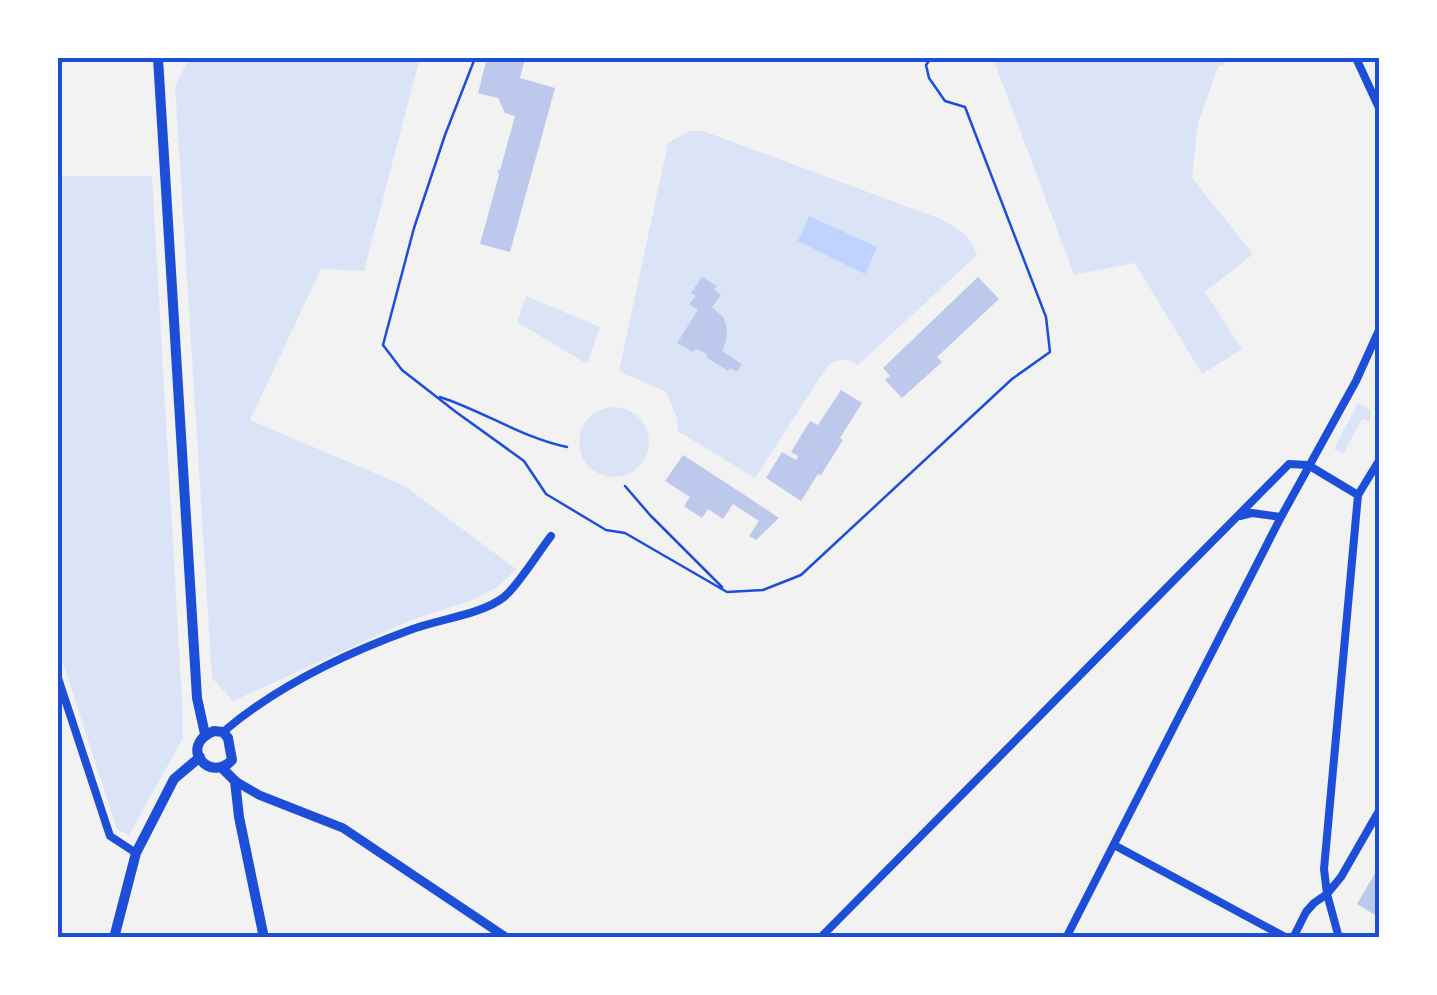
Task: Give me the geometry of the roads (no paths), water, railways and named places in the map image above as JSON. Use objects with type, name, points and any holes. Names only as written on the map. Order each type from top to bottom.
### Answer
[{"type":"main road","points":[[158,58],[197,698],[206,734]]},
{"type":"main road","points":[[222,732],[231,746],[232,760],[223,768],[212,768],[200,757],[197,746],[206,734],[222,732]]},
{"type":"main road","points":[[114,938],[136,853],[174,780],[200,757]]},
{"type":"main road","points":[[223,768],[235,781],[264,938]]},
{"type":"street","points":[[1356,58],[1380,110]]},
{"type":"street","points":[[1066,938],[1379,332]]},
{"type":"street","points":[[1339,938],[1324,869],[1358,495],[1380,459]]},
{"type":"street","points":[[820,938],[1289,464],[1308,465],[1358,495]]},
{"type":"street","points":[[1258,496],[1267,515]]},
{"type":"street","points":[[1240,516],[1252,513],[1281,517]]},
{"type":"street","points":[[222,732],[248,710],[345,654],[479,609],[505,596],[551,536]]},
{"type":"street","points":[[58,678],[110,836],[136,853]]},
{"type":"street","points":[[235,781],[259,795],[344,828],[506,938]]},
{"type":"street","points":[[1114,844],[1290,938],[1306,912],[1341,877],[1380,810]]},
{"type":"water","points":[[809,216],[877,247],[865,274],[798,241]]}]
